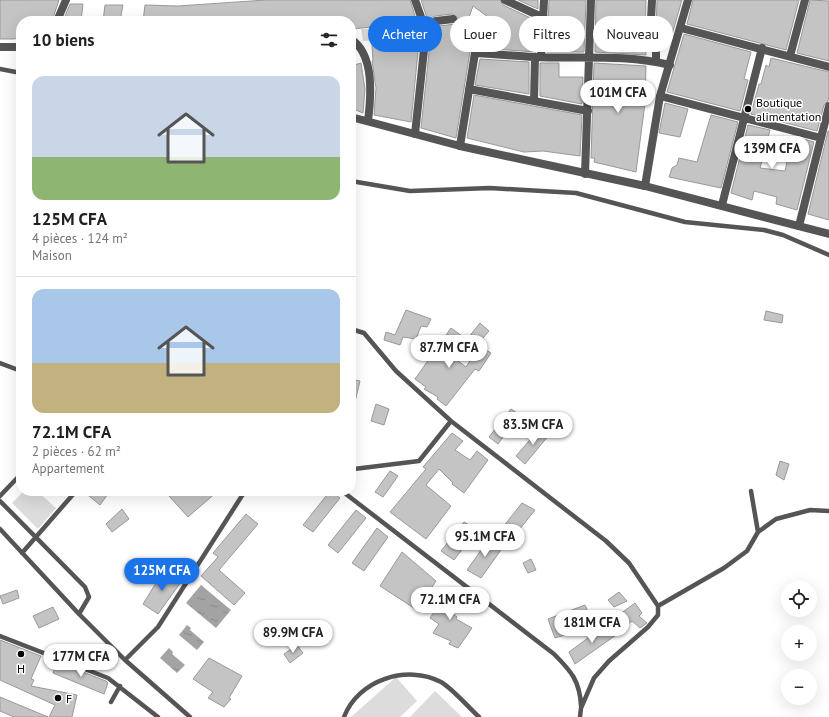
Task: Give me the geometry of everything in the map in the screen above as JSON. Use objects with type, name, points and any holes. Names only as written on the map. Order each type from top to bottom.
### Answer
[{"type":"street","points":[[59,16],[66,0]]},
{"type":"street","points":[[415,0],[421,16]]},
{"type":"street","points":[[505,0],[540,16]]},
{"type":"street","points":[[544,0],[544,16]]},
{"type":"street","points":[[585,174],[591,0]]},
{"type":"street","points":[[652,0],[650,39],[656,51],[656,61]]},
{"type":"street","points":[[645,186],[660,96],[688,0]]},
{"type":"street","points":[[790,56],[805,0]]},
{"type":"street","points":[[681,28],[762,48],[829,67]]},
{"type":"street","points":[[356,43],[360,46],[363,52],[371,83],[368,121]]},
{"type":"street","points":[[0,47],[16,47]]},
{"type":"street","points":[[722,205],[762,48]]},
{"type":"street","points":[[415,134],[424,52]]},
{"type":"street","points":[[534,101],[539,52]]},
{"type":"street","points":[[460,146],[475,53],[538,57],[589,56],[656,61],[670,65]]},
{"type":"street","points":[[469,89],[588,111]]},
{"type":"street","points":[[660,96],[821,138]]},
{"type":"street","points":[[799,226],[829,106]]},
{"type":"street","points":[[356,117],[460,146],[645,186],[829,234]]},
{"type":"lane","points":[[0,69],[16,72]]},
{"type":"lane","points":[[356,182],[410,191],[490,188],[576,192],[686,222],[764,230],[783,235],[829,255]]},
{"type":"lane","points":[[356,331],[364,333],[396,371],[451,421],[606,541],[629,563],[658,606],[658,615],[648,627],[609,661],[594,678],[581,708]]},
{"type":"lane","points":[[0,363],[16,369]]},
{"type":"lane","points":[[356,470],[418,461],[451,421]]},
{"type":"lane","points":[[0,496],[16,479]]},
{"type":"lane","points":[[751,491],[758,532]]},
{"type":"lane","points":[[22,553],[72,496]]},
{"type":"lane","points":[[124,660],[158,627],[242,496]]},
{"type":"lane","points":[[349,496],[554,654],[571,672],[576,681],[580,698],[580,717]]},
{"type":"lane","points":[[0,502],[85,587],[89,597],[79,614]]},
{"type":"lane","points":[[658,606],[724,568],[747,551],[758,532],[776,519],[810,510],[829,511]]},
{"type":"lane","points":[[0,529],[124,660],[190,717]]},
{"type":"lane","points":[[0,636],[108,678],[158,717]]},
{"type":"lane","points":[[344,717],[348,705],[373,683],[398,674],[426,676],[442,683],[479,717]]},
{"type":"lane","points":[[110,702],[120,686]]},
{"type":"shaded area","points":[[361,29],[368,29],[368,41],[363,41]]},
{"type":"shaded area","points":[[19,496],[43,496],[56,508],[38,529],[12,503]]},
{"type":"shaded area","points":[[396,677],[417,701],[400,717],[351,717]]},
{"type":"shaded area","points":[[435,691],[462,717],[410,717]]},
{"type":"water","points":[[201,585],[231,610],[216,628],[186,603]]},
{"type":"water","points":[[187,625],[191,628],[190,630],[204,642],[197,650],[179,635]]},
{"type":"water","points":[[169,648],[173,652],[172,654],[185,665],[177,673],[160,658]]},
{"type":"building","points":[[0,0],[59,0],[54,16],[16,16],[16,39],[0,39]]},
{"type":"building","points":[[266,0],[410,0],[415,16],[368,16],[368,27],[356,29],[356,16],[144,16],[145,5],[178,6]]},
{"type":"building","points":[[421,0],[500,0],[503,5],[526,16],[519,16],[519,51],[511,50],[511,16],[487,16],[473,6],[470,16],[455,16],[452,14],[426,16]]},
{"type":"building","points":[[518,0],[538,0],[538,9]]},
{"type":"building","points":[[549,0],[586,0],[585,26],[585,16],[548,16]]},
{"type":"building","points":[[596,0],[646,0],[646,16],[596,16]]},
{"type":"building","points":[[657,0],[682,0],[673,31],[673,16],[657,16]]},
{"type":"building","points":[[693,0],[799,0],[786,50],[687,24]]},
{"type":"building","points":[[810,0],[829,1],[829,61],[797,53]]},
{"type":"building","points":[[70,4],[83,4],[82,16],[65,16]]},
{"type":"building","points":[[105,5],[123,5],[121,16],[104,16]]},
{"type":"building","points":[[450,25],[450,52],[470,52],[456,138],[421,128],[429,52],[442,52],[442,26]]},
{"type":"building","points":[[684,34],[751,52],[744,79],[748,80],[740,111],[667,92]]},
{"type":"building","points":[[372,52],[418,52],[411,122],[374,115],[376,88]]},
{"type":"building","points":[[595,52],[646,52],[646,55]]},
{"type":"building","points":[[771,58],[829,72],[828,101],[824,105],[817,131],[751,114],[759,84],[761,84],[766,65],[769,67]]},
{"type":"building","points":[[480,59],[529,62],[529,94],[475,85]]},
{"type":"building","points":[[361,63],[365,89],[363,113],[356,110],[356,64]]},
{"type":"building","points":[[540,63],[559,63],[559,77],[583,77],[582,104],[540,96]]},
{"type":"building","points":[[594,63],[646,66],[645,103],[636,172],[594,162],[595,158],[591,158]]},
{"type":"building","points":[[474,95],[582,115],[580,156],[543,151],[524,152],[467,138]]},
{"type":"building","points":[[665,103],[688,109],[680,137],[659,133]]},
{"type":"building","points":[[711,115],[738,122],[721,188],[669,177],[672,168],[677,165],[679,158],[697,162]]},
{"type":"building","points":[[748,125],[770,130],[760,168],[785,171],[793,136],[814,142],[797,210],[776,204],[777,197],[754,191],[752,200],[731,193]]},
{"type":"building","points":[[829,131],[829,220],[808,214]]},
{"type":"building","points":[[406,310],[431,319],[427,327],[421,326],[416,339],[403,337],[400,345],[384,340],[386,332],[395,335]]},
{"type":"building","points":[[766,311],[783,315],[782,323],[764,320]]},
{"type":"building","points":[[480,323],[489,331],[477,345],[468,338]]},
{"type":"building","points":[[451,328],[462,336],[449,354],[466,367],[479,346],[491,353],[479,371],[475,369],[446,406],[437,399],[438,397],[424,389],[426,387],[415,379]]},
{"type":"building","points":[[356,380],[360,381],[356,398]]},
{"type":"building","points":[[376,404],[389,409],[384,425],[371,421]]},
{"type":"building","points":[[511,409],[520,415],[498,444],[489,437]]},
{"type":"building","points":[[541,427],[549,435],[525,464],[516,456]]},
{"type":"building","points":[[452,433],[463,441],[455,450],[470,460],[477,451],[488,460],[464,493],[452,484],[453,483],[439,469],[426,485],[451,506],[426,539],[390,512],[426,469],[423,467]]},
{"type":"building","points":[[780,461],[789,464],[784,480],[776,475]]},
{"type":"building","points":[[390,471],[398,476],[383,497],[375,492]]},
{"type":"building","points":[[89,496],[106,496],[100,505]]},
{"type":"building","points":[[169,496],[212,496],[188,517]]},
{"type":"building","points":[[326,496],[337,496],[340,498],[313,532],[303,525]]},
{"type":"building","points":[[522,503],[535,510],[515,535],[503,527]]},
{"type":"building","points":[[122,509],[129,519],[112,532],[106,524]]},
{"type":"building","points":[[356,510],[366,518],[338,553],[328,545]]},
{"type":"building","points":[[246,514],[258,524],[219,570],[245,593],[234,605],[201,576],[218,557],[213,553]]},
{"type":"building","points":[[464,522],[477,530],[454,560],[441,551]]},
{"type":"building","points":[[377,528],[388,537],[364,571],[352,563]]},
{"type":"building","points":[[489,539],[503,547],[481,578],[467,570]]},
{"type":"building","points":[[402,552],[436,581],[417,610],[380,586]]},
{"type":"building","points":[[531,559],[536,570],[528,573],[523,563]]},
{"type":"building","points":[[164,570],[181,582],[158,614],[143,604]]},
{"type":"building","points":[[451,587],[460,594],[448,610],[457,617],[456,619],[472,628],[458,648],[449,644],[451,641],[433,633],[439,624],[430,618]]},
{"type":"building","points":[[17,590],[19,598],[3,604],[0,596]]},
{"type":"building","points":[[619,592],[627,601],[614,607],[608,600]]},
{"type":"building","points":[[635,603],[642,613],[639,616],[647,623],[640,628],[632,621],[628,624],[620,614]]},
{"type":"building","points":[[585,605],[590,616],[570,623],[572,633],[555,638],[548,619]]},
{"type":"building","points":[[53,607],[59,619],[39,628],[33,616]]},
{"type":"building","points":[[607,624],[616,635],[575,664],[569,652]]},
{"type":"building","points":[[0,640],[41,656],[31,679],[34,680],[31,686],[77,695],[72,717],[49,717],[55,705],[0,680]]},
{"type":"building","points":[[297,645],[303,653],[290,663],[284,654]]},
{"type":"building","points":[[209,658],[242,676],[229,698],[231,699],[224,707],[208,698],[213,692],[193,679]]},
{"type":"building","points":[[57,662],[106,681],[108,683],[104,694],[53,673]]},
{"type":"building","points":[[0,697],[48,717],[14,717],[0,711]]},
{"type":"place","name":"Boutique alimentation","points":[[748,109]]},
{"type":"place","name":"H","points":[[21,654]]},
{"type":"place","name":"F","points":[[58,698]]}]
